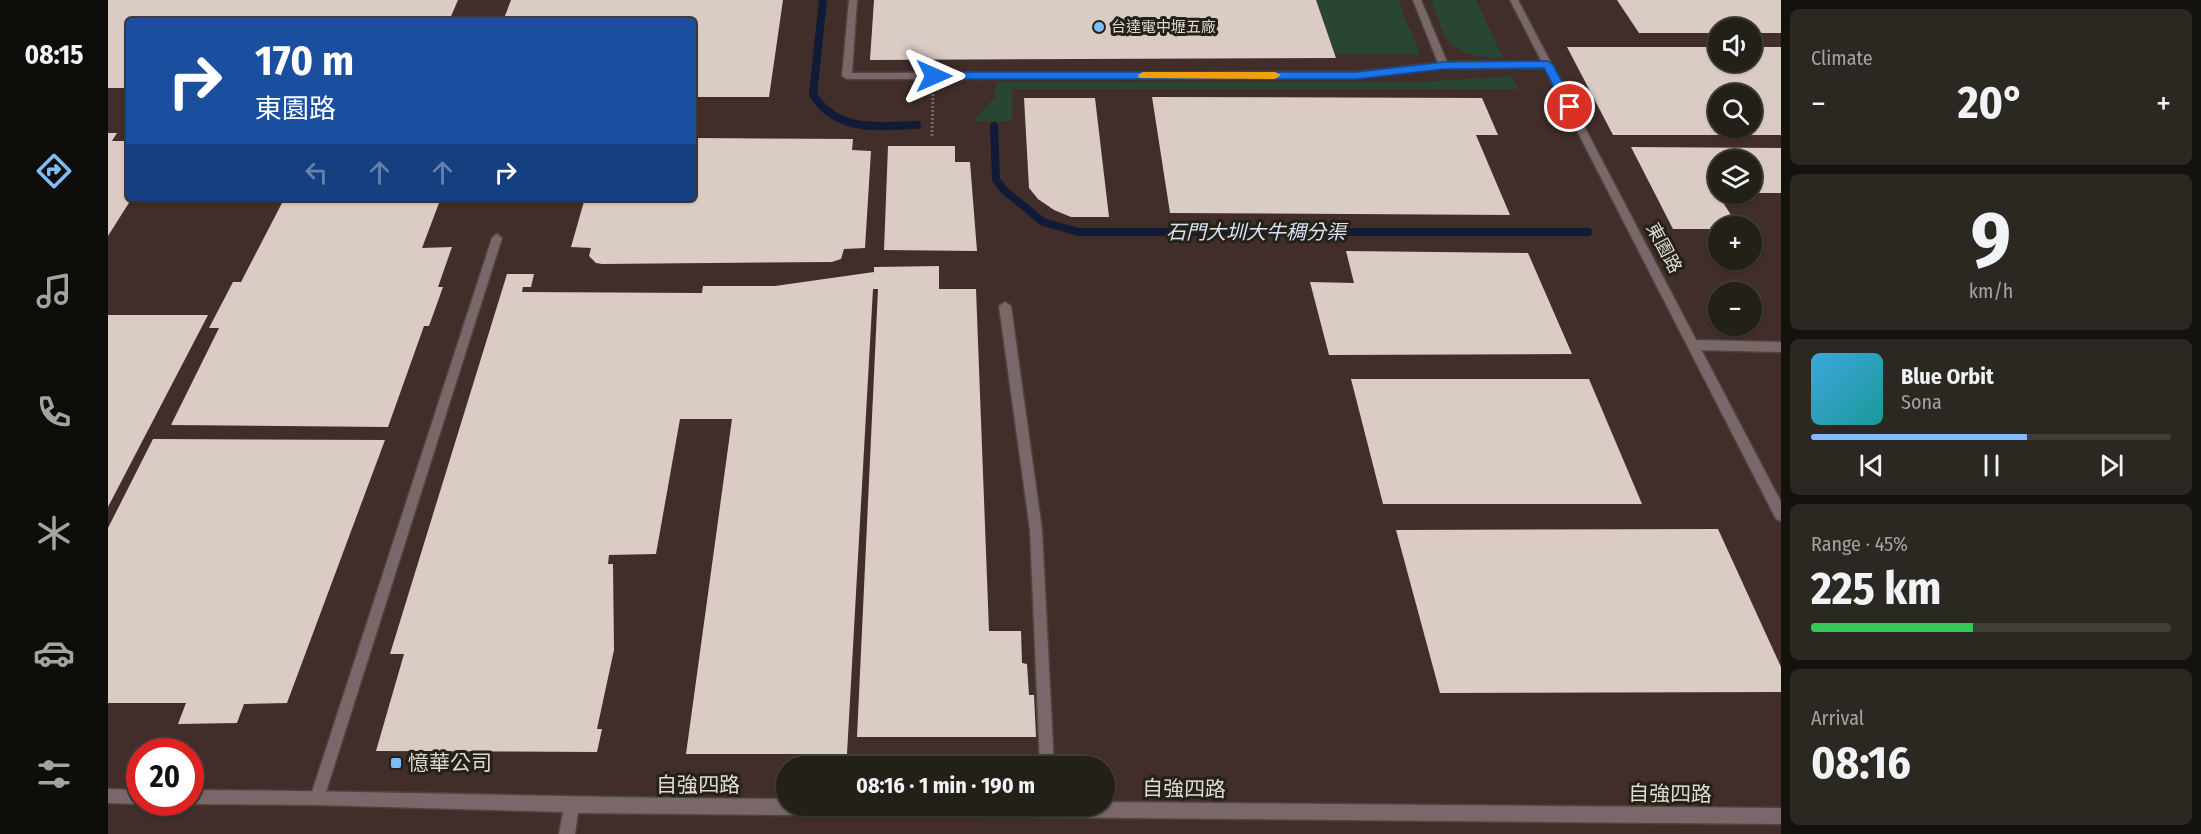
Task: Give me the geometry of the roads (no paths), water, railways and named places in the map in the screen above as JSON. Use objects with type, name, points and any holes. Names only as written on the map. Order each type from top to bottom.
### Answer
[{"type":"street","points":[[853,0],[847,76],[1357,75],[1444,65],[1548,65]]},
{"type":"street","points":[[1417,0],[1444,65]]},
{"type":"street","name":"東園路","points":[[1514,0],[1695,345],[1781,515]]},
{"type":"street","points":[[317,798],[496,238]]},
{"type":"street","points":[[1005,306],[1036,530],[1047,756]]},
{"type":"street","points":[[1695,345],[1781,347]]},
{"type":"street","points":[[108,796],[126,796]]},
{"type":"street","name":"自強四路","points":[[204,797],[572,805],[776,806]]},
{"type":"street","points":[[567,834],[572,805]]},
{"type":"street","name":"自強四路","points":[[1115,808],[1781,816]]},
{"type":"waterway","name":"石門大圳大牛稠分渠","points":[[823,0],[813,95],[834,116],[859,125],[917,125]]},
{"type":"waterway","name":"石門大圳大牛稠分渠","points":[[994,126],[996,180],[1004,190],[1043,222],[1079,232],[1588,232]]},
{"type":"place","name":"台達電中壢五廠","points":[[1099,27]]},
{"type":"place","name":"憶華公司","points":[[396,763]]}]
